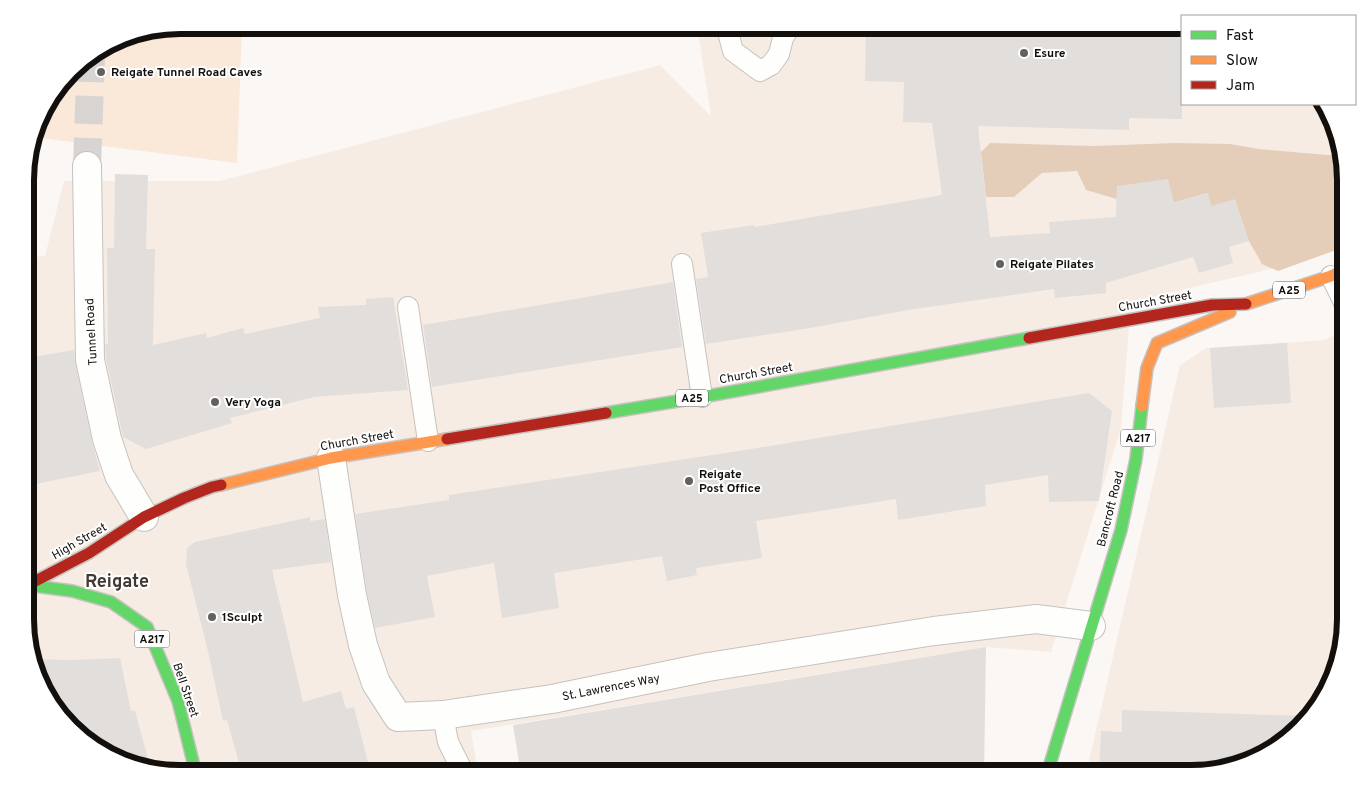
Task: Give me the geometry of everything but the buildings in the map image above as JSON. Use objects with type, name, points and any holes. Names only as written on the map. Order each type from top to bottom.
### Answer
[{"type":"main road","name":"Church Street","points":[[144,518],[184,498],[212,487],[331,458],[702,397],[1212,305],[1247,304],[1337,272]]},
{"type":"main road","name":"Bancroft Road","points":[[1050,765],[1090,626],[1121,530],[1136,459],[1146,368],[1157,343],[1219,318],[1247,304]]},
{"type":"main road","name":"High Street","points":[[34,581],[89,553],[144,518]]},
{"type":"main road","name":"Bell Street","points":[[34,586],[72,591],[111,602],[147,627],[178,701],[194,765]]},
{"type":"street","name":"Tunnel Road","points":[[87,166],[90,360],[107,439],[119,474],[144,518]]},
{"type":"street","name":"St. Lawrences Way","points":[[331,458],[352,595],[363,645],[376,682],[398,717],[443,715],[552,699],[708,667],[934,631],[1036,619],[1090,626]]},
{"type":"lane","points":[[729,34],[733,51],[760,71],[771,64],[779,54],[785,34]]},
{"type":"lane","points":[[682,264],[702,397]]},
{"type":"lane","points":[[408,307],[428,441]]},
{"type":"lane","points":[[443,715],[448,742],[460,765]]},
{"type":"shaded area","points":[[242,34],[237,163],[40,138],[49,115],[64,91],[84,70],[99,58],[115,49],[142,39],[161,35]]},
{"type":"shaded area","points":[[698,34],[1181,34],[1181,105],[1317,105],[1326,124],[1336,161],[1337,249],[1262,271],[1131,302],[1121,428],[1051,652],[986,647],[471,731],[477,765],[161,764],[124,754],[107,746],[84,729],[70,715],[53,692],[45,675],[35,638],[34,619],[34,257],[45,256],[64,181],[220,181],[660,65],[711,116]]},
{"type":"shaded area","points":[[990,143],[1094,146],[1175,143],[1230,144],[1259,149],[1335,155],[1337,170],[1337,249],[1278,271],[1262,264],[1249,241],[1211,206],[1207,193],[1173,203],[1117,199],[1086,190],[1077,171],[1042,173],[1014,197],[986,197],[981,152]]},
{"type":"shaded area","points":[[1337,334],[1337,629],[1329,666],[1318,692],[1307,708],[1287,729],[1272,741],[1238,757],[1201,765],[1088,765],[1180,365],[1206,348],[1324,340]]},
{"type":"tunnel","points":[[87,166],[91,65]]},
{"type":"traffic: fast","points":[[606,413],[1029,338]]},
{"type":"traffic: fast","points":[[1050,765],[1121,530],[1136,459],[1142,406]]},
{"type":"traffic: fast","points":[[34,586],[72,591],[111,602],[147,627],[178,701],[194,765]]},
{"type":"traffic: slow","points":[[1246,304],[1337,273]]},
{"type":"traffic: slow","points":[[1142,406],[1147,368],[1157,343],[1230,312]]},
{"type":"traffic: slow","points":[[221,485],[331,458],[447,439]]},
{"type":"traffic: jam","points":[[1029,338],[1212,305],[1246,304]]},
{"type":"traffic: jam","points":[[447,439],[606,413]]},
{"type":"traffic: jam","points":[[34,582],[89,553],[144,517],[184,498],[221,485]]},
{"type":"place","name":"Esure","points":[[1024,53]]},
{"type":"place","name":"Reigate Tunnel Road Caves","points":[[101,72]]},
{"type":"place","name":"Reigate Pilates","points":[[1000,264]]},
{"type":"place","name":"Very Yoga","points":[[215,402]]},
{"type":"place","name":"Reigate Post Office","points":[[689,481]]},
{"type":"place","name":"1Sculpt","points":[[212,617]]},
{"type":"district","name":"Reigate","points":[[117,581]]}]
